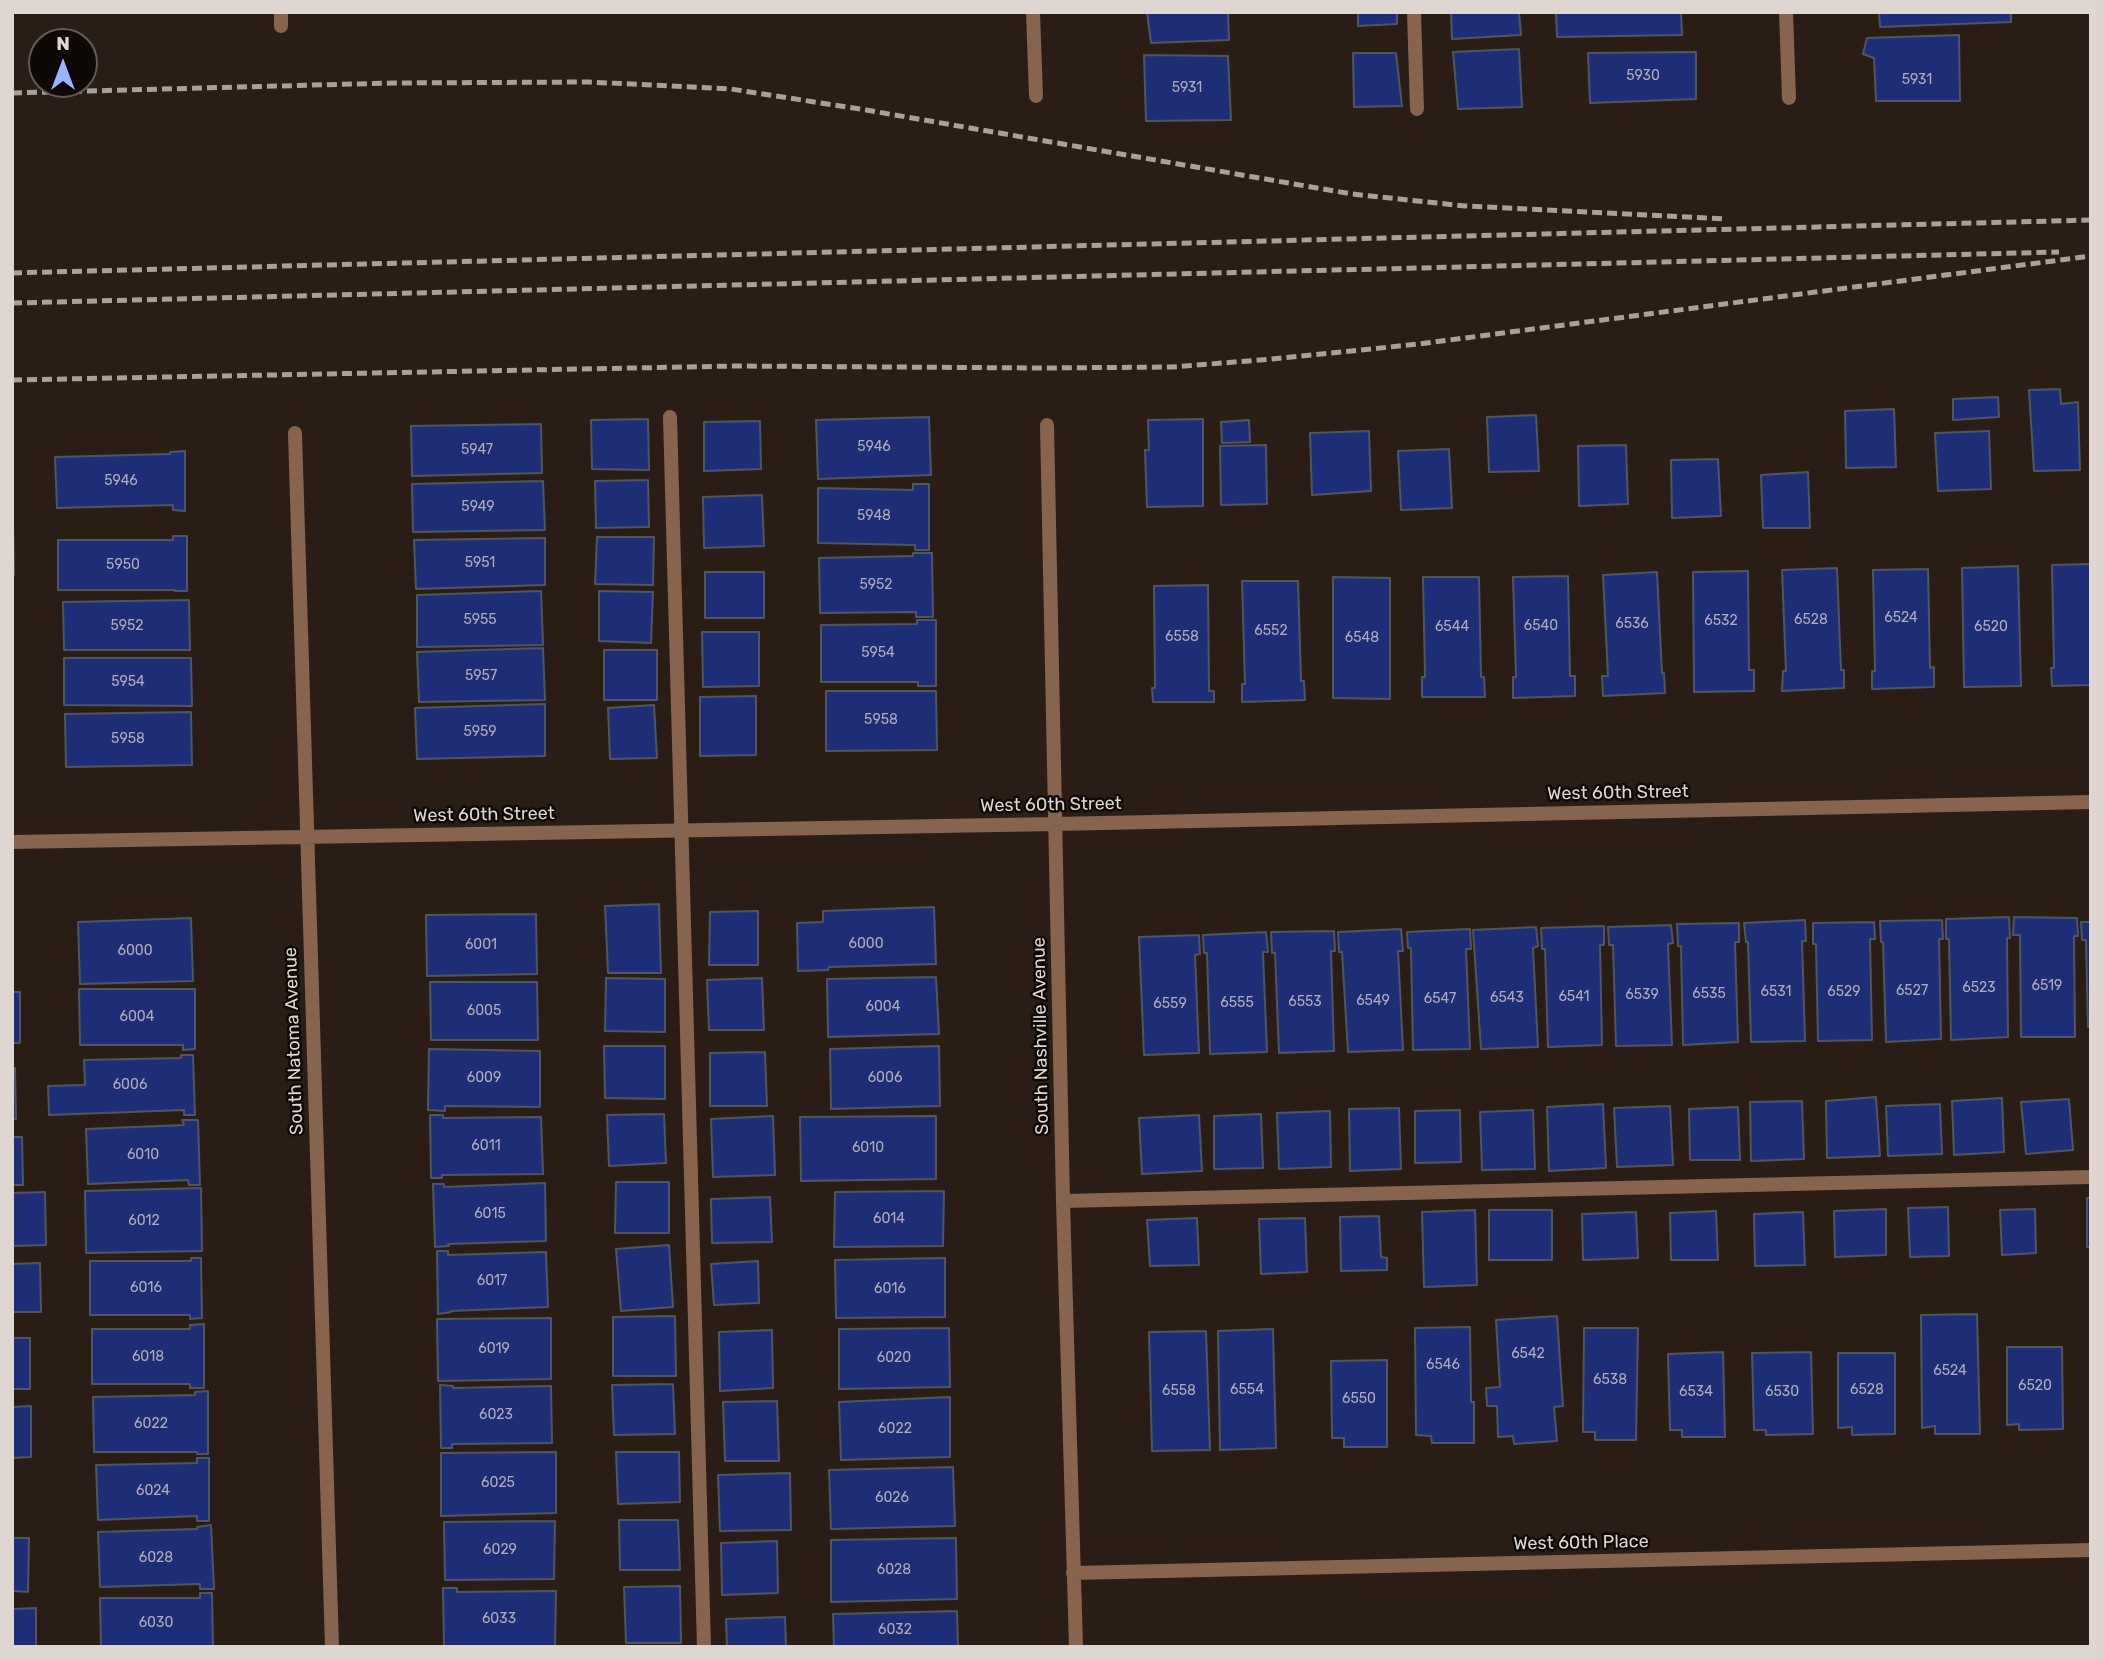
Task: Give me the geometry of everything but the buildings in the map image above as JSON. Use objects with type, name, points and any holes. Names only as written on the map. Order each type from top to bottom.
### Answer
[{"type":"street","points":[[1033,12],[1036,96]]},
{"type":"street","points":[[1414,12],[1417,109]]},
{"type":"street","points":[[1786,12],[1789,99]]},
{"type":"street","points":[[670,417],[704,1647]]},
{"type":"street","name":"South Nashville Avenue","points":[[1047,425],[1063,1201],[1076,1647]]},
{"type":"street","name":"South Natoma Avenue","points":[[295,433],[332,1647]]},
{"type":"street","name":"West 60th Street","points":[[12,842],[2091,802]]},
{"type":"street","points":[[1063,1201],[2091,1177]]},
{"type":"street","name":"West 60th Place","points":[[1073,1573],[2091,1550]]},
{"type":"railway","points":[[12,93],[392,83],[589,82],[731,89],[1352,194],[1465,206],[1726,219]]},
{"type":"railway","points":[[12,273],[2091,220]]},
{"type":"railway","points":[[12,303],[2059,252]]},
{"type":"railway","points":[[12,380],[736,366],[1173,367],[1419,344],[2091,256]]}]
